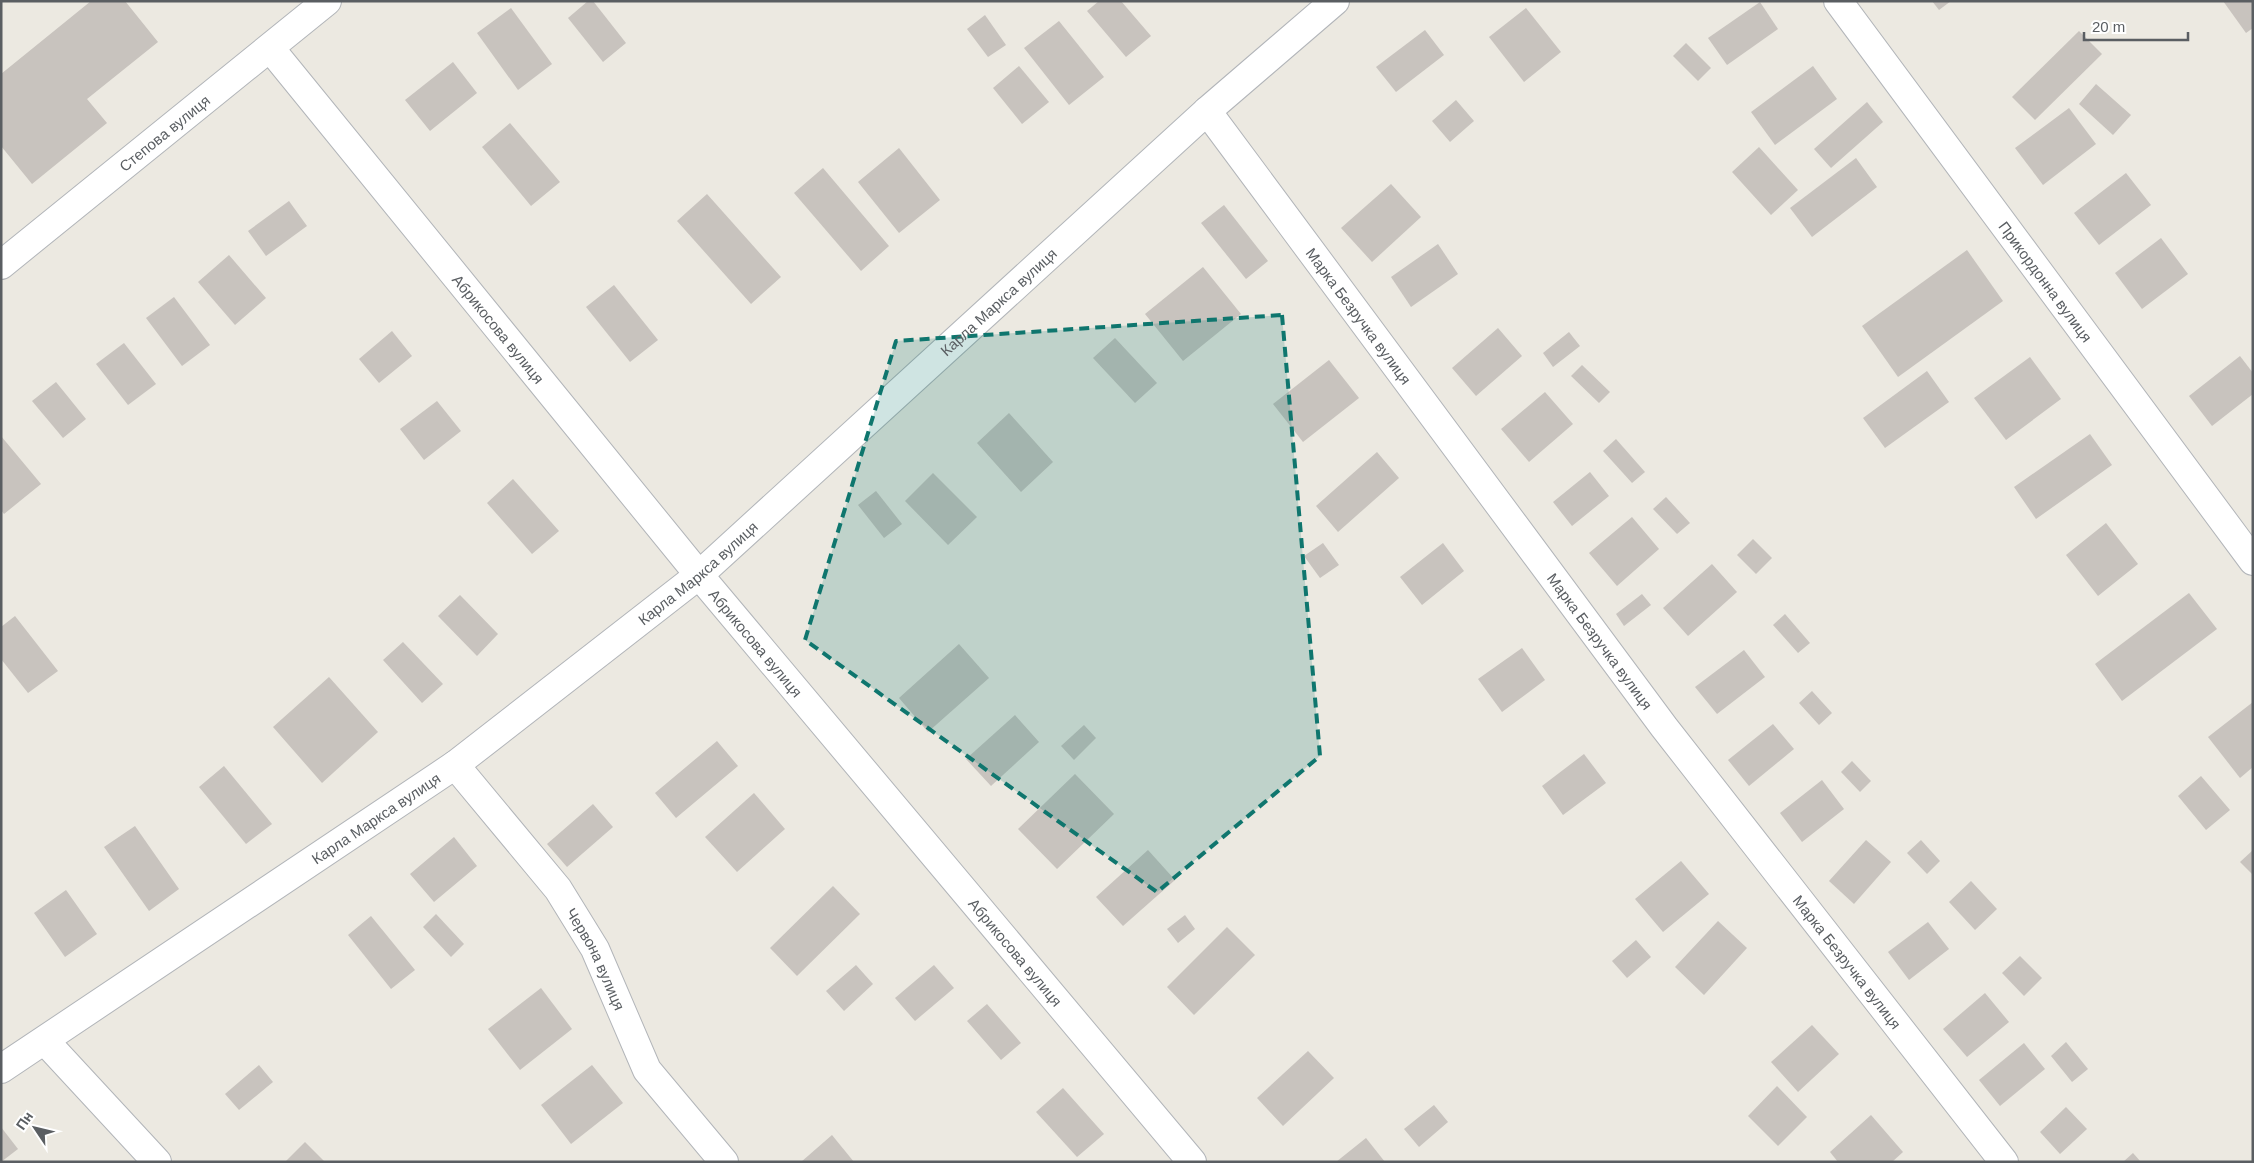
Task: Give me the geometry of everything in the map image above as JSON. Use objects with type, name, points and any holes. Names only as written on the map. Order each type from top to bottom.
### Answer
[{"type":"street","name":"Степова вулиця","points":[[1,265],[327,1]]},
{"type":"street","name":"Карла Маркса вулиця","points":[[1,1069],[455,765],[699,575],[1207,111],[1335,1]]},
{"type":"street","name":"Прикордонна вулиця","points":[[1838,1],[2253,561]]},
{"type":"street","name":"Абрикосова вулиця","points":[[270,48],[699,575],[1192,1162]]},
{"type":"street","name":"Марка Безручка вулиця","points":[[1207,111],[1664,727],[2004,1162]]},
{"type":"street","name":"Червона вулиця","points":[[455,765],[558,889],[595,949],[647,1070],[724,1162]]},
{"type":"street","points":[[45,1041],[157,1162]]},
{"type":"highlighted area","points":[[1282,315],[1320,756],[1157,892],[805,640],[896,341]]},
{"type":"building","points":[[91,1],[125,1],[158,42],[87,99],[107,123],[32,184],[1,146],[1,74]]},
{"type":"building","points":[[588,1],[593,1],[626,43],[603,62],[568,18]]},
{"type":"building","points":[[1099,1],[1121,1],[1151,36],[1126,57],[1087,11]]},
{"type":"building","points":[[1932,1],[1951,1],[1939,10]]},
{"type":"building","points":[[2223,1],[2253,1],[2253,28],[2246,33]]},
{"type":"building","points":[[1760,2],[1778,29],[1727,65],[1708,38]]},
{"type":"building","points":[[511,8],[552,64],[518,90],[477,33]]},
{"type":"building","points":[[1526,8],[1561,52],[1524,82],[1489,37]]},
{"type":"building","points":[[985,15],[1006,45],[988,57],[967,29]]},
{"type":"building","points":[[1059,21],[1104,77],[1069,105],[1024,48]]},
{"type":"building","points":[[1425,30],[1444,55],[1396,92],[1376,67]]},
{"type":"building","points":[[2079,31],[2102,54],[2035,120],[2012,97]]},
{"type":"building","points":[[1686,43],[1711,68],[1698,81],[1673,56]]},
{"type":"building","points":[[453,62],[477,93],[430,131],[405,100]]},
{"type":"building","points":[[1019,66],[1049,102],[1022,124],[993,88]]},
{"type":"building","points":[[1813,66],[1837,99],[1775,145],[1751,112]]},
{"type":"building","points":[[2096,84],[2131,115],[2113,135],[2079,104]]},
{"type":"building","points":[[1456,100],[1474,121],[1450,142],[1432,121]]},
{"type":"building","points":[[1867,102],[1883,122],[1831,168],[1814,149]]},
{"type":"building","points":[[2069,108],[2096,144],[2043,185],[2015,148]]},
{"type":"building","points":[[510,123],[560,182],[531,206],[482,147]]},
{"type":"building","points":[[1759,147],[1798,190],[1771,215],[1732,172]]},
{"type":"building","points":[[899,148],[940,200],[899,233],[858,182]]},
{"type":"building","points":[[1856,158],[1877,187],[1812,237],[1790,208]]},
{"type":"building","points":[[823,168],[889,246],[861,271],[794,193]]},
{"type":"building","points":[[2126,173],[2151,205],[2099,245],[2074,213]]},
{"type":"building","points":[[1391,184],[1421,217],[1372,262],[1341,228]]},
{"type":"building","points":[[707,194],[781,277],[751,304],[677,221]]},
{"type":"building","points":[[289,201],[307,226],[266,256],[248,231]]},
{"type":"building","points":[[1224,205],[1268,261],[1246,279],[1201,223]]},
{"type":"building","points":[[2161,238],[2188,274],[2142,309],[2115,273]]},
{"type":"building","points":[[1438,244],[1458,274],[1411,307],[1391,277]]},
{"type":"building","points":[[1967,250],[2003,301],[1898,377],[1862,326]]},
{"type":"building","points":[[229,255],[266,298],[235,325],[198,282]]},
{"type":"building","points":[[1203,267],[1241,314],[1183,361],[1145,314]]},
{"type":"building","points":[[614,285],[658,340],[630,362],[586,307]]},
{"type":"building","points":[[174,297],[210,345],[182,366],[146,318]]},
{"type":"building","points":[[1498,328],[1522,356],[1476,396],[1452,368]]},
{"type":"building","points":[[392,331],[412,356],[379,383],[359,359]]},
{"type":"building","points":[[1569,332],[1580,346],[1553,367],[1543,353]]},
{"type":"building","points":[[1115,338],[1157,383],[1135,403],[1093,358]]},
{"type":"building","points":[[124,343],[156,384],[128,405],[96,364]]},
{"type":"building","points":[[2240,356],[2253,373],[2253,394],[2212,426],[2189,396]]},
{"type":"building","points":[[2030,357],[2061,399],[2006,440],[1974,398]]},
{"type":"building","points":[[1329,360],[1359,398],[1303,442],[1273,404]]},
{"type":"building","points":[[1582,365],[1610,392],[1599,403],[1571,376]]},
{"type":"building","points":[[1927,371],[1949,402],[1885,448],[1863,418]]},
{"type":"building","points":[[56,382],[86,419],[63,438],[32,401]]},
{"type":"building","points":[[1545,392],[1573,424],[1529,462],[1501,429]]},
{"type":"building","points":[[437,401],[461,431],[424,460],[400,429]]},
{"type":"building","points":[[1009,413],[1053,462],[1021,492],[977,443]]},
{"type":"building","points":[[2090,434],[2112,465],[2036,519],[2014,487]]},
{"type":"building","points":[[1,436],[41,484],[4,514],[1,510]]},
{"type":"building","points":[[1616,439],[1645,472],[1632,483],[1603,451]]},
{"type":"building","points":[[1377,452],[1399,478],[1338,532],[1316,506]]},
{"type":"building","points":[[1590,472],[1609,496],[1572,526],[1553,502]]},
{"type":"building","points":[[933,473],[977,517],[948,545],[905,501]]},
{"type":"building","points":[[513,479],[559,531],[532,554],[487,503]]},
{"type":"building","points":[[876,491],[902,524],[884,538],[858,505]]},
{"type":"building","points":[[1666,497],[1690,523],[1677,534],[1653,509]]},
{"type":"building","points":[[1632,517],[1659,549],[1617,586],[1589,553]]},
{"type":"building","points":[[2106,523],[2138,564],[2098,596],[2066,555]]},
{"type":"building","points":[[1753,539],[1772,558],[1756,574],[1737,555]]},
{"type":"building","points":[[1323,543],[1339,565],[1320,578],[1304,556]]},
{"type":"building","points":[[1443,543],[1464,571],[1422,605],[1400,577]]},
{"type":"building","points":[[1712,564],[1737,592],[1688,636],[1663,608]]},
{"type":"building","points":[[2189,593],[2217,629],[2122,701],[2095,664]]},
{"type":"building","points":[[1642,594],[1651,605],[1624,626],[1616,614]]},
{"type":"building","points":[[460,595],[498,634],[477,656],[438,616]]},
{"type":"building","points":[[1785,614],[1810,643],[1798,653],[1773,625]]},
{"type":"building","points":[[15,616],[58,671],[28,693],[1,659],[1,627]]},
{"type":"building","points":[[403,642],[443,684],[422,703],[383,660]]},
{"type":"building","points":[[959,644],[989,678],[928,732],[899,698]]},
{"type":"building","points":[[1522,648],[1545,680],[1502,712],[1478,679]]},
{"type":"building","points":[[1744,650],[1765,677],[1717,714],[1695,687]]},
{"type":"building","points":[[329,677],[378,732],[322,783],[273,727]]},
{"type":"building","points":[[1812,691],[1832,713],[1819,725],[1799,703]]},
{"type":"building","points":[[2253,702],[2253,767],[2240,778],[2208,737]]},
{"type":"building","points":[[1015,715],[1039,742],[991,786],[966,759]]},
{"type":"building","points":[[1773,724],[1794,749],[1749,786],[1728,760]]},
{"type":"building","points":[[1084,725],[1096,738],[1074,760],[1061,746]]},
{"type":"building","points":[[717,741],[738,766],[676,818],[655,793]]},
{"type":"building","points":[[1584,754],[1606,783],[1563,815],[1542,786]]},
{"type":"building","points":[[1852,761],[1871,781],[1860,792],[1841,772]]},
{"type":"building","points":[[224,766],[272,824],[246,844],[199,787]]},
{"type":"building","points":[[1075,774],[1114,814],[1057,869],[1018,829]]},
{"type":"building","points":[[2201,776],[2230,810],[2206,830],[2178,796]]},
{"type":"building","points":[[1822,780],[1844,809],[1802,842],[1780,813]]},
{"type":"building","points":[[754,793],[785,829],[737,872],[705,837]]},
{"type":"building","points":[[593,804],[613,827],[567,867],[547,844]]},
{"type":"building","points":[[135,826],[179,889],[149,911],[104,847]]},
{"type":"building","points":[[454,837],[477,866],[434,902],[410,874]]},
{"type":"building","points":[[1866,840],[1891,862],[1854,904],[1829,881]]},
{"type":"building","points":[[1921,840],[1940,861],[1927,874],[1907,853]]},
{"type":"building","points":[[1148,850],[1175,880],[1123,926],[1096,897]]},
{"type":"building","points":[[2253,850],[2253,875],[2240,862]]},
{"type":"building","points":[[1681,861],[1709,894],[1663,932],[1635,899]]},
{"type":"building","points":[[1971,881],[1997,909],[1975,930],[1949,902]]},
{"type":"building","points":[[833,886],[860,914],[797,976],[770,948]]},
{"type":"building","points":[[66,890],[97,934],[65,957],[34,913]]},
{"type":"building","points":[[436,914],[464,944],[451,957],[423,927]]},
{"type":"building","points":[[1185,915],[1195,929],[1178,943],[1167,929]]},
{"type":"building","points":[[371,916],[415,970],[391,989],[348,935]]},
{"type":"building","points":[[1718,921],[1747,948],[1704,995],[1675,967]]},
{"type":"building","points":[[1928,922],[1949,949],[1909,980],[1888,952]]},
{"type":"building","points":[[1227,927],[1255,955],[1194,1015],[1167,987]]},
{"type":"building","points":[[1636,940],[1651,957],[1627,978],[1612,961]]},
{"type":"building","points":[[2020,956],[2042,978],[2024,996],[2002,973]]},
{"type":"building","points":[[856,965],[873,984],[844,1011],[826,991]]},
{"type":"building","points":[[934,965],[954,988],[915,1021],[895,998]]},
{"type":"building","points":[[541,988],[572,1029],[520,1070],[488,1029]]},
{"type":"building","points":[[1985,993],[2009,1022],[1967,1057],[1943,1029]]},
{"type":"building","points":[[987,1004],[1021,1043],[1001,1060],[967,1021]]},
{"type":"building","points":[[1812,1025],[1839,1054],[1798,1092],[1771,1062]]},
{"type":"building","points":[[2066,1042],[2088,1069],[2072,1082],[2051,1056]]},
{"type":"building","points":[[2024,1043],[2045,1069],[2000,1106],[1979,1080]]},
{"type":"building","points":[[1308,1051],[1334,1078],[1283,1126],[1257,1098]]},
{"type":"building","points":[[259,1065],[273,1082],[239,1110],[225,1094]]},
{"type":"building","points":[[592,1065],[623,1103],[571,1144],[541,1105]]},
{"type":"building","points":[[1777,1086],[1807,1117],[1778,1146],[1748,1116]]},
{"type":"building","points":[[1063,1088],[1104,1134],[1077,1157],[1036,1112]]},
{"type":"building","points":[[1434,1105],[1448,1122],[1419,1147],[1404,1129]]},
{"type":"building","points":[[2066,1107],[2087,1129],[2060,1154],[2040,1132]]},
{"type":"building","points":[[1871,1115],[1903,1152],[1892,1162],[1838,1162],[1830,1152]]},
{"type":"building","points":[[1,1127],[18,1149],[1,1162]]},
{"type":"building","points":[[832,1135],[854,1162],[801,1162]]},
{"type":"building","points":[[1366,1138],[1385,1162],[1336,1162]]},
{"type":"building","points":[[305,1142],[325,1162],[285,1162]]},
{"type":"building","points":[[2133,1153],[2141,1162],[2123,1162]]}]
